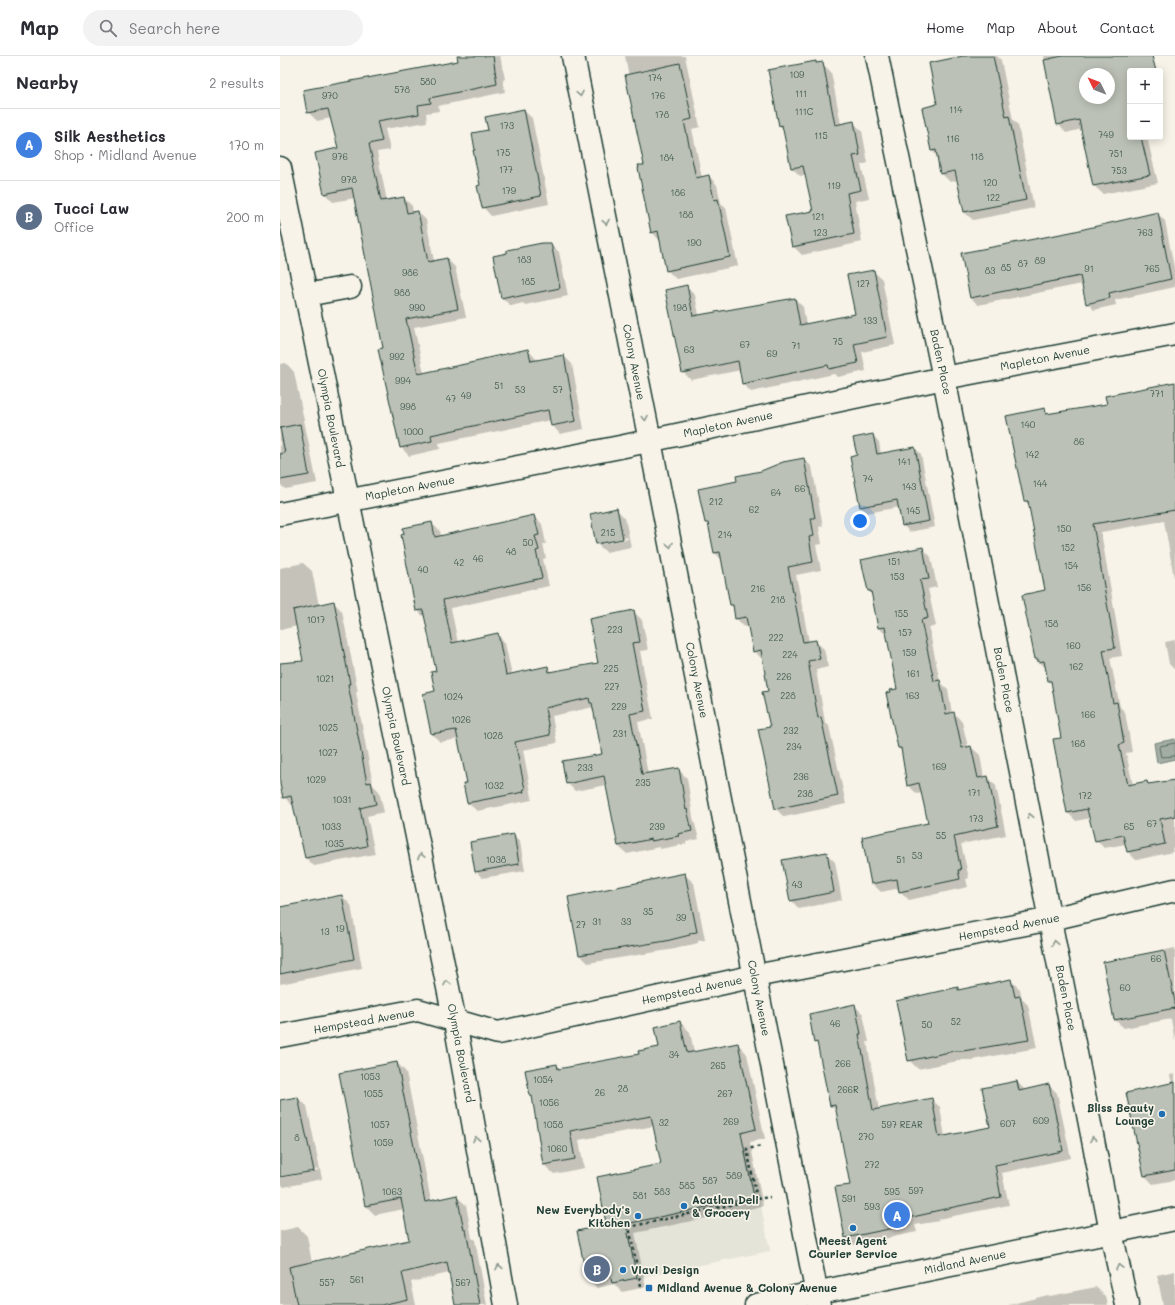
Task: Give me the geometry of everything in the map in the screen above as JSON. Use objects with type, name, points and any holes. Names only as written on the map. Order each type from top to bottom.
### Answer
[{"type":"street","name":"Colony Avenue","points":[[573,56],[818,1299]]},
{"type":"street","name":"Baden Place","points":[[877,56],[944,378],[1111,1232],[1127,1305]]},
{"type":"street","name":"Olympia Boulevard","points":[[280,168],[455,1022],[506,1305]]},
{"type":"street","points":[[306,295],[350,287]]},
{"type":"street","name":"Mapleton Avenue","points":[[280,514],[650,441],[944,378],[1175,334]]},
{"type":"street","name":"Hempstead Avenue","points":[[280,1036],[418,1010],[455,1022],[498,1033],[754,976],[1051,919],[1175,890]]},
{"type":"street","name":"Midland Avenue","points":[[756,1305],[818,1299],[1175,1218]]},
{"type":"path","points":[[757,1199],[747,1149],[762,1146]]},
{"type":"path","points":[[641,1286],[629,1227],[770,1197]]},
{"type":"shaded area","points":[[749,1146],[770,1251],[637,1278],[616,1173]]},
{"type":"water","points":[[1175,739],[1175,759],[1157,763],[1154,743]]},
{"type":"building","points":[[457,56],[493,56],[497,84],[430,98],[431,103],[418,105],[419,114],[377,121],[382,141],[369,144],[381,201],[404,197],[407,213],[418,211],[428,262],[447,258],[458,309],[406,319],[418,374],[528,349],[531,361],[564,355],[576,421],[551,426],[548,410],[431,435],[432,441],[400,448],[378,349],[383,348],[352,188],[324,194],[315,153],[338,148],[328,109],[307,113],[303,90],[458,61]]},
{"type":"building","points":[[963,56],[993,56],[1006,117],[1009,116],[1026,200],[964,212],[955,171],[940,174],[936,150],[931,151],[922,108],[937,104],[929,63]]},
{"type":"building","points":[[1062,56],[1152,56],[1155,68],[1127,68],[1127,140],[1142,140],[1150,175],[1093,186],[1079,120],[1057,125],[1044,60]]},
{"type":"building","points":[[816,61],[816,63],[823,62],[835,125],[854,121],[860,155],[853,156],[861,190],[847,193],[854,234],[792,247],[785,216],[813,211],[803,166],[791,168],[782,125],[779,126],[768,70]]},
{"type":"building","points":[[680,63],[692,119],[684,121],[696,178],[709,175],[714,200],[718,199],[730,257],[666,271],[658,231],[651,233],[638,168],[638,165],[644,165],[625,75]]},
{"type":"building","points":[[524,109],[541,196],[482,208],[477,186],[480,185],[473,150],[475,150],[472,133],[488,130],[485,117]]},
{"type":"building","points":[[1158,212],[1171,279],[1109,293],[1110,298],[1086,304],[1080,276],[970,298],[961,253],[1071,232]]},
{"type":"building","points":[[542,243],[551,243],[560,288],[515,297],[514,295],[501,298],[493,256],[507,253],[507,250]]},
{"type":"building","points":[[874,270],[887,337],[854,344],[858,363],[829,369],[828,365],[742,384],[738,361],[682,373],[665,290],[687,285],[693,316],[795,298],[800,325],[855,314],[847,275]]},
{"type":"building","points":[[1175,382],[1175,510],[1093,524],[1115,648],[1103,650],[1113,703],[1117,702],[1124,743],[1119,745],[1128,785],[1147,781],[1148,784],[1175,780],[1175,816],[1160,819],[1165,844],[1127,852],[1123,835],[1095,841],[1087,809],[1067,813],[1053,739],[1061,738],[1051,681],[1048,681],[1044,661],[1038,662],[1038,659],[1035,659],[1022,595],[1045,590],[1028,501],[1024,501],[1006,416],[1045,408],[1046,414],[1107,404],[1105,396]]},
{"type":"building","points":[[300,424],[309,475],[280,480],[280,454],[285,453],[280,428]]},
{"type":"building","points":[[873,434],[877,454],[915,447],[929,521],[902,526],[897,500],[860,507],[850,457],[857,455],[853,438]]},
{"type":"building","points":[[804,458],[815,518],[811,518],[814,536],[809,537],[813,562],[788,567],[803,642],[816,640],[820,659],[808,661],[818,718],[821,717],[838,796],[775,809],[758,729],[770,727],[762,692],[768,691],[761,650],[753,652],[746,617],[735,619],[733,605],[730,605],[720,552],[714,553],[708,523],[705,523],[698,489],[737,481],[736,476],[761,471],[783,462]]},
{"type":"building","points":[[617,508],[623,539],[596,544],[590,514]]},
{"type":"building","points":[[534,515],[539,535],[535,536],[539,550],[536,551],[542,578],[443,600],[452,643],[498,633],[506,675],[548,666],[549,672],[598,663],[589,619],[634,610],[640,642],[632,643],[645,711],[630,714],[642,774],[679,768],[686,810],[687,809],[692,831],[678,834],[679,836],[651,841],[651,839],[618,846],[604,776],[566,784],[562,761],[602,754],[592,703],[590,703],[589,698],[545,708],[550,735],[515,742],[525,789],[523,790],[524,792],[467,803],[463,783],[467,783],[456,730],[431,734],[423,694],[435,691],[431,672],[436,671],[423,610],[416,611],[401,535],[404,534],[403,528],[432,522],[435,537]]},
{"type":"building","points":[[923,547],[929,579],[920,580],[928,618],[921,620],[934,681],[940,680],[946,714],[954,712],[962,748],[971,746],[978,778],[988,776],[998,826],[954,836],[961,870],[958,870],[960,879],[899,892],[897,879],[871,884],[862,837],[928,823],[919,783],[907,786],[901,748],[898,748],[886,693],[891,692],[890,690],[897,689],[885,627],[878,628],[871,591],[868,591],[861,560]]},
{"type":"building","points":[[334,601],[367,783],[371,782],[376,804],[360,808],[367,846],[305,858],[291,796],[283,798],[280,784],[280,663],[303,661],[293,610]]},
{"type":"building","points":[[514,834],[519,864],[475,872],[470,842]]},
{"type":"building","points":[[827,852],[834,892],[790,901],[782,860]]},
{"type":"building","points":[[685,873],[697,932],[666,941],[579,955],[568,897]]},
{"type":"building","points":[[342,895],[354,959],[280,974],[280,907]]},
{"type":"building","points":[[1164,950],[1175,1008],[1114,1020],[1103,962]]},
{"type":"building","points":[[1011,979],[1015,997],[1020,996],[1029,1040],[963,1051],[954,1051],[908,1061],[896,1001],[958,987],[958,990]]},
{"type":"building","points":[[855,1004],[873,1110],[932,1098],[939,1137],[990,1127],[982,1088],[1017,1081],[1019,1091],[1049,1084],[1063,1151],[995,1165],[1001,1197],[908,1218],[909,1225],[845,1238],[835,1187],[850,1185],[835,1105],[830,1106],[817,1042],[814,1043],[809,1014]]},
{"type":"building","points":[[680,1021],[687,1053],[738,1043],[756,1129],[741,1133],[754,1197],[626,1224],[637,1278],[612,1283],[610,1274],[587,1279],[577,1231],[600,1226],[600,1224],[606,1223],[597,1177],[661,1164],[651,1116],[570,1131],[575,1159],[543,1165],[532,1096],[530,1096],[525,1070],[557,1064],[558,1069],[639,1054],[638,1051],[659,1047],[655,1027]]},
{"type":"building","points":[[397,1062],[425,1202],[457,1195],[464,1230],[466,1230],[480,1305],[455,1305],[447,1262],[402,1273],[408,1299],[381,1305],[297,1305],[289,1267],[409,1240],[401,1199],[365,1206],[339,1073]]},
{"type":"building","points":[[1175,1082],[1175,1170],[1144,1176],[1126,1093]]},
{"type":"building","points":[[298,1097],[314,1171],[280,1177],[280,1100]]},
{"type":"place","name":"Bliss Beauty Lounge","points":[[1162,1114]]},
{"type":"place","name":"Acatlan Deli & Grocery","points":[[684,1206]]},
{"type":"place","name":"Silk Aesthetics","points":[[897,1215]]},
{"type":"place","name":"New Everybody's Kitchen","points":[[638,1216]]},
{"type":"place","name":"Meest Agent Courier Service","points":[[853,1228]]},
{"type":"place","name":"Tucci Law","points":[[597,1269]]},
{"type":"place","name":"Viavi Design","points":[[623,1270]]},
{"type":"place","name":"Midland Avenue & Colony Avenue","points":[[649,1288]]}]
